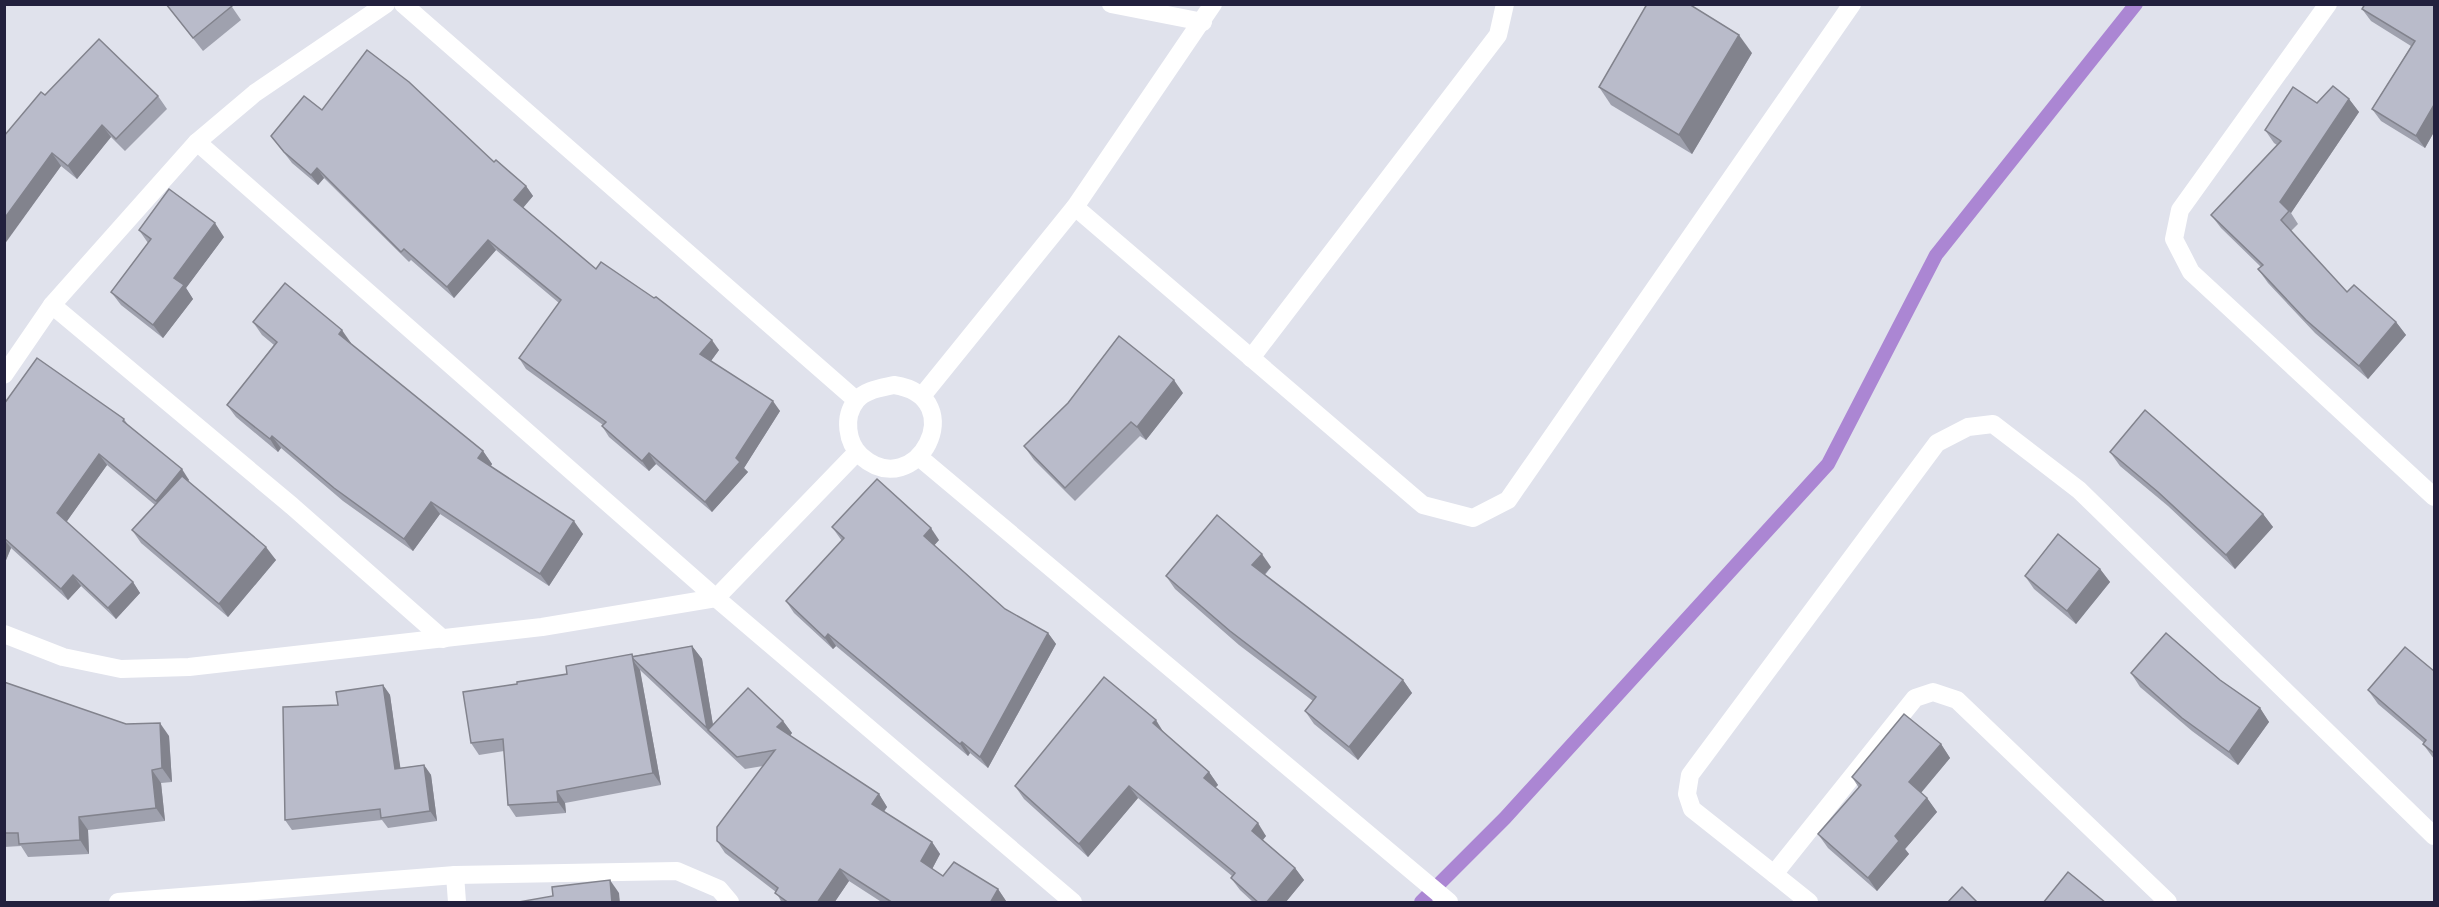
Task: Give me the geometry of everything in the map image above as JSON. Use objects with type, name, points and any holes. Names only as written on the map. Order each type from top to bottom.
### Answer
[{"type":"street","points":[[4,375],[52,305],[197,142],[255,93],[386,4]]},
{"type":"street","points":[[403,4],[856,400]]},
{"type":"street","points":[[1111,4],[1203,22]]},
{"type":"street","points":[[922,396],[1075,207],[1203,22],[1213,4]]},
{"type":"street","points":[[1251,358],[1498,35],[1505,4]]},
{"type":"street","points":[[1075,207],[1423,505],[1473,518],[1508,500],[1852,4]]},
{"type":"street","points":[[2328,4],[2180,210],[2174,239],[2191,272],[2434,497]]},
{"type":"street","points":[[197,142],[716,598],[1073,903]]},
{"type":"street","points":[[52,305],[292,506],[443,639]]},
{"type":"street","points":[[894,386],[908,387],[922,396],[933,424],[930,442],[919,457],[903,466],[882,468],[869,463],[850,443],[848,428],[850,413],[856,400],[873,389],[894,386]]},
{"type":"street","points":[[1809,903],[1692,809],[1687,794],[1690,775],[1937,442],[1968,427],[1993,424],[2079,490],[2434,836]]},
{"type":"street","points":[[4,634],[63,657],[121,669],[189,667],[542,627],[716,598],[857,452]]},
{"type":"street","points":[[919,457],[1447,901]]},
{"type":"street","points":[[1774,874],[1915,698],[1933,693],[1957,699],[2168,903]]},
{"type":"street","points":[[118,903],[455,874],[677,871],[719,889],[730,903]]},
{"type":"street","points":[[455,874],[457,903]]},
{"type":"building","points":[[166,4],[230,4],[232,6],[193,38]]},
{"type":"building","points":[[1647,4],[1689,4],[1739,35],[1679,135],[1599,87]]},
{"type":"building","points":[[2365,4],[2434,4],[2434,105],[2416,136],[2372,109],[2415,41],[2362,9]]},
{"type":"building","points":[[99,39],[158,96],[116,139],[102,125],[68,166],[52,153],[4,219],[4,136],[41,92],[45,95]]},
{"type":"building","points":[[367,50],[409,82],[494,162],[496,160],[526,186],[514,200],[596,269],[601,262],[654,298],[656,297],[712,340],[700,354],[773,401],[736,458],[740,462],[705,502],[649,453],[642,461],[602,426],[606,422],[519,358],[561,300],[488,240],[447,287],[404,249],[401,252],[317,168],[311,175],[284,152],[271,136],[304,96],[322,110]]},
{"type":"building","points":[[2333,86],[2349,99],[2280,202],[2289,211],[2281,220],[2347,292],[2354,285],[2396,322],[2359,366],[2306,320],[2258,269],[2263,265],[2211,215],[2281,141],[2265,130],[2293,87],[2317,103]]},
{"type":"building","points":[[169,189],[215,223],[174,278],[184,285],[153,325],[111,292],[151,239],[139,230]]},
{"type":"building","points":[[285,283],[342,330],[339,334],[483,451],[478,458],[574,521],[540,574],[431,502],[404,539],[334,488],[272,436],[270,439],[227,405],[277,342],[253,322]]},
{"type":"building","points":[[1119,336],[1174,380],[1137,427],[1131,422],[1065,488],[1024,446],[1068,403]]},
{"type":"building","points":[[37,358],[124,419],[123,421],[182,469],[156,501],[99,454],[57,513],[133,582],[108,608],[73,575],[61,589],[4,538],[4,404]]},
{"type":"building","points":[[2145,410],[2263,514],[2226,555],[2158,492],[2110,452]]},
{"type":"building","points":[[182,476],[266,547],[219,604],[132,530]]},
{"type":"building","points":[[877,479],[931,528],[924,536],[1005,609],[1048,633],[980,757],[962,742],[960,744],[828,634],[825,638],[786,601],[844,538],[832,527]]},
{"type":"building","points":[[1217,515],[1262,554],[1252,565],[1403,680],[1349,747],[1305,711],[1316,697],[1230,631],[1166,576]]},
{"type":"building","points":[[2058,534],[2100,569],[2067,611],[2025,576]]},
{"type":"building","points":[[2166,633],[2220,680],[2260,708],[2229,752],[2182,718],[2131,673]]},
{"type":"building","points":[[692,646],[707,728],[631,657]]},
{"type":"building","points":[[2405,647],[2434,671],[2434,753],[2423,744],[2426,740],[2368,690]]},
{"type":"building","points":[[632,654],[653,773],[557,791],[558,802],[508,805],[503,739],[471,743],[463,692],[567,674],[566,666]]},
{"type":"building","points":[[1104,677],[1156,720],[1153,723],[1209,772],[1204,778],[1258,823],[1252,831],[1295,868],[1266,903],[1259,903],[1231,878],[1235,873],[1129,786],[1079,844],[1015,786]]},
{"type":"building","points":[[4,682],[126,724],[160,723],[162,768],[152,770],[156,808],[79,817],[80,840],[19,844],[18,833],[4,833]]},
{"type":"building","points":[[383,685],[395,769],[424,765],[430,811],[381,818],[380,809],[285,820],[283,707],[338,705],[336,692]]},
{"type":"building","points":[[748,688],[783,721],[777,727],[879,794],[872,804],[932,842],[921,861],[943,876],[954,862],[998,889],[990,903],[893,903],[840,869],[817,903],[789,903],[775,893],[778,888],[717,841],[717,827],[775,750],[737,757],[708,730]]},
{"type":"building","points":[[1904,714],[1941,744],[1909,782],[1927,798],[1895,836],[1899,841],[1868,878],[1818,834],[1861,785],[1852,777]]},
{"type":"building","points":[[2068,872],[2106,903],[2043,903]]},
{"type":"building","points":[[610,880],[612,903],[513,903],[553,896],[552,887]]},
{"type":"building","points":[[1962,887],[1978,903],[1947,903]]},
{"type":"waterway","points":[[1421,902],[1505,818],[1828,464],[1936,255],[2136,4]]}]
